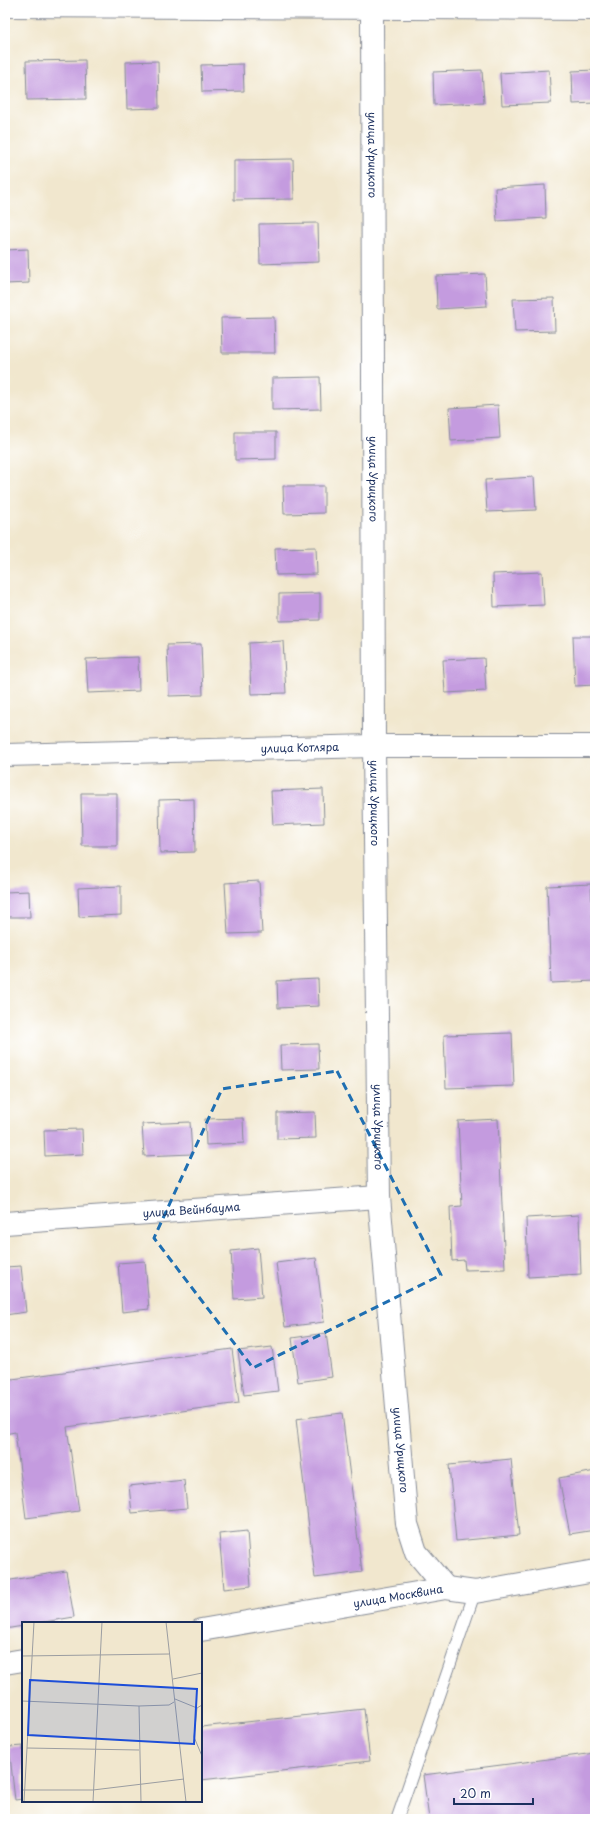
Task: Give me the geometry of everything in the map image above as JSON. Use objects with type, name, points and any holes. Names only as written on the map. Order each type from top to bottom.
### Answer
[{"type":"street","points":[[5,6],[372,6],[595,9]]},
{"type":"street","name":"улица Урицкого","points":[[372,6],[374,746],[379,1197],[407,1524],[416,1552],[446,1588]]},
{"type":"street","name":"улица Котляра","points":[[5,755],[374,746],[595,746]]},
{"type":"street","name":"улица Вейнбаума","points":[[5,1223],[379,1197]]},
{"type":"street","name":"улица Москвина","points":[[202,1630],[446,1588],[475,1592],[595,1571]]},
{"type":"street","points":[[5,1663],[22,1660]]},
{"type":"lane","points":[[397,1819],[475,1592]]},
{"type":"highlighted area","points":[[337,1071],[441,1275],[253,1368],[154,1238],[222,1089]]},
{"type":"building","points":[[85,60],[86,99],[27,100],[26,61]]},
{"type":"building","points":[[158,61],[159,108],[127,109],[126,62]]},
{"type":"building","points":[[243,64],[244,91],[202,92],[201,65]]},
{"type":"building","points":[[482,70],[484,103],[434,105],[433,72]]},
{"type":"building","points":[[549,70],[551,103],[502,105],[500,73]]},
{"type":"building","points":[[595,70],[595,103],[573,104],[572,71]]},
{"type":"building","points":[[293,159],[294,199],[234,200],[234,160]]},
{"type":"building","points":[[545,185],[546,218],[497,221],[495,188]]},
{"type":"building","points":[[318,223],[319,262],[260,264],[259,224]]},
{"type":"building","points":[[28,249],[29,283],[5,284],[5,250]]},
{"type":"building","points":[[485,274],[487,306],[437,309],[436,276]]},
{"type":"building","points":[[554,298],[555,331],[515,332],[513,299]]},
{"type":"building","points":[[274,317],[275,353],[222,353],[221,318]]},
{"type":"building","points":[[320,377],[321,409],[272,410],[272,378]]},
{"type":"building","points":[[498,405],[500,438],[451,441],[449,408]]},
{"type":"building","points":[[235,432],[276,432],[276,459],[235,460]]},
{"type":"building","points":[[534,477],[536,510],[487,512],[485,480]]},
{"type":"building","points":[[283,486],[324,486],[324,513],[284,514]]},
{"type":"building","points":[[316,547],[317,574],[276,575],[275,548]]},
{"type":"building","points":[[542,572],[544,605],[494,607],[493,574]]},
{"type":"building","points":[[320,593],[320,620],[279,621],[279,594]]},
{"type":"building","points":[[573,636],[595,636],[595,685],[575,686]]},
{"type":"building","points":[[283,641],[286,693],[251,694],[249,643]]},
{"type":"building","points":[[201,644],[203,695],[169,696],[167,645]]},
{"type":"building","points":[[138,657],[139,691],[88,693],[86,659]]},
{"type":"building","points":[[484,658],[486,691],[445,693],[443,660]]},
{"type":"building","points":[[323,789],[324,823],[273,825],[271,791]]},
{"type":"building","points":[[81,793],[117,793],[117,846],[82,846]]},
{"type":"building","points":[[194,799],[195,852],[160,853],[159,800]]},
{"type":"building","points":[[259,881],[262,933],[228,934],[225,883]]},
{"type":"building","points":[[591,884],[595,981],[551,983],[547,886]]},
{"type":"building","points":[[121,886],[121,915],[79,917],[78,888]]},
{"type":"building","points":[[29,891],[30,917],[5,917],[5,892]]},
{"type":"building","points":[[318,979],[319,1006],[278,1008],[277,981]]},
{"type":"building","points":[[512,1033],[514,1086],[446,1088],[444,1035]]},
{"type":"building","points":[[318,1044],[319,1069],[281,1070],[280,1045]]},
{"type":"building","points":[[315,1112],[316,1138],[277,1139],[277,1113]]},
{"type":"building","points":[[243,1118],[244,1143],[206,1145],[205,1119]]},
{"type":"building","points":[[498,1119],[505,1269],[465,1270],[464,1260],[452,1261],[450,1207],[462,1206],[458,1121]]},
{"type":"building","points":[[190,1122],[192,1154],[144,1156],[142,1124]]},
{"type":"building","points":[[82,1129],[83,1154],[45,1156],[44,1130]]},
{"type":"building","points":[[579,1215],[581,1274],[528,1277],[526,1218]]},
{"type":"building","points":[[258,1248],[262,1297],[234,1299],[231,1251]]},
{"type":"building","points":[[316,1258],[324,1322],[285,1327],[276,1263]]},
{"type":"building","points":[[145,1261],[149,1309],[122,1312],[118,1263]]},
{"type":"building","points":[[21,1266],[26,1312],[5,1315],[5,1267]]},
{"type":"building","points":[[326,1333],[332,1377],[298,1382],[292,1338]]},
{"type":"building","points":[[272,1347],[278,1391],[244,1395],[238,1351]]},
{"type":"building","points":[[232,1349],[239,1403],[67,1427],[79,1511],[26,1518],[15,1432],[5,1434],[5,1380]]},
{"type":"building","points":[[342,1413],[362,1572],[315,1578],[296,1419]]},
{"type":"building","points":[[511,1459],[519,1535],[456,1541],[449,1465]]},
{"type":"building","points":[[595,1471],[595,1530],[570,1534],[559,1478]]},
{"type":"building","points":[[184,1480],[187,1508],[132,1513],[129,1486]]},
{"type":"building","points":[[247,1531],[251,1586],[224,1589],[219,1534]]},
{"type":"building","points":[[66,1571],[74,1617],[44,1622],[22,1622],[22,1626],[5,1629],[5,1581]]},
{"type":"building","points":[[364,1709],[370,1761],[202,1780],[202,1727]]},
{"type":"building","points":[[22,1746],[22,1799],[15,1800],[9,1747]]},
{"type":"building","points":[[595,1753],[595,1817],[577,1819],[429,1819],[423,1775]]}]
